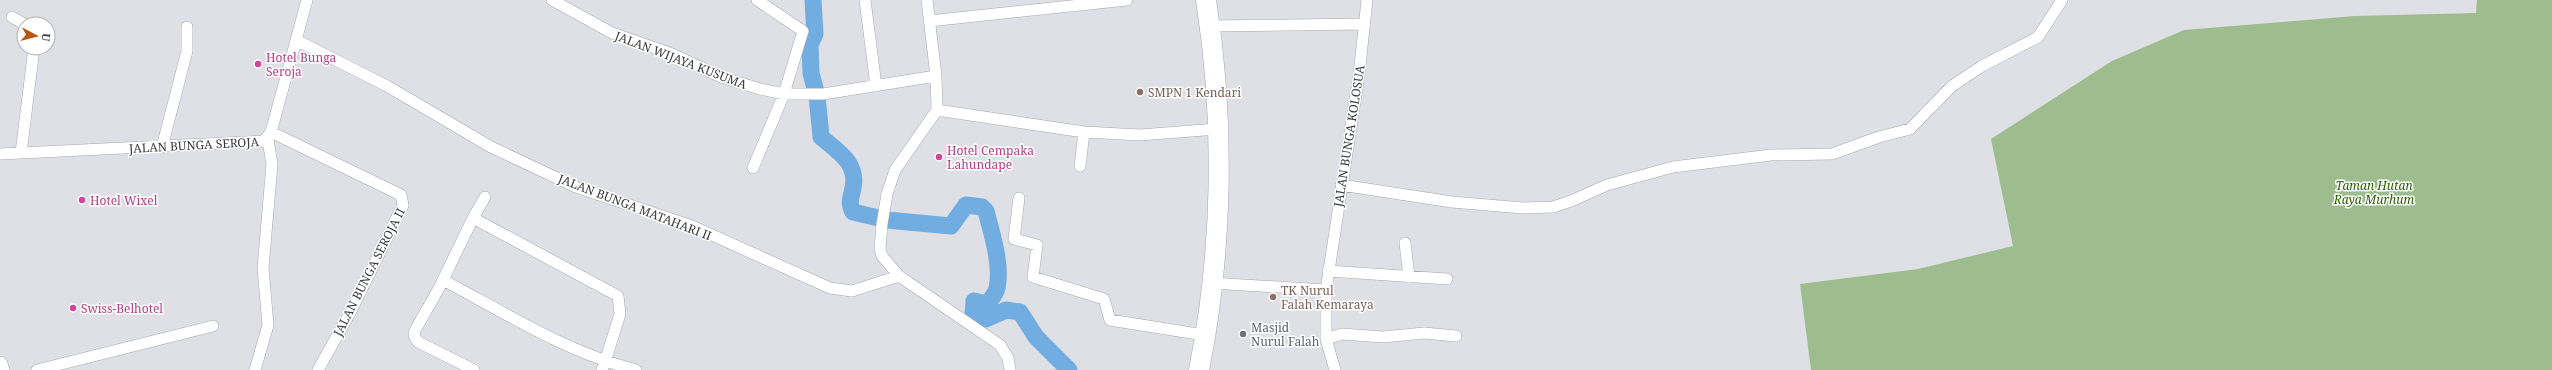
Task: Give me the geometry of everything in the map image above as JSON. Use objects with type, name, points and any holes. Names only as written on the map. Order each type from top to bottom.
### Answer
[{"type":"highway","points":[[1199,368],[1211,283],[1219,180],[1210,26],[1206,0]]},
{"type":"main road","points":[[0,364],[2,370]]},
{"type":"street","name":"JALAN BUNGA SEROJA","points":[[0,154],[261,142],[269,136],[307,0]]},
{"type":"street","name":"JALAN WIJAYA KUSUMA","points":[[552,0],[599,27],[672,54],[721,77],[741,84],[784,94],[823,94],[936,76]]},
{"type":"street","points":[[753,168],[784,94],[803,31],[757,0]]},
{"type":"street","points":[[865,0],[876,86]]},
{"type":"street","points":[[927,0],[936,76],[937,110],[895,170],[887,194],[882,224],[882,256],[899,276],[1000,345],[1008,358],[1010,370]]},
{"type":"street","points":[[929,22],[1127,0]]},
{"type":"street","name":"JALAN BUNGA KOLOSUA","points":[[1335,370],[1326,339],[1326,290],[1365,24],[1367,0]]},
{"type":"street","points":[[1341,185],[1452,202],[1515,208],[1547,207],[1571,201],[1607,184],[1673,167],[1771,155],[1832,154],[1910,129],[1956,84],[2038,37],[2062,0]]},
{"type":"street","points":[[12,17],[16,19]]},
{"type":"street","points":[[1210,26],[1365,24]]},
{"type":"street","points":[[162,147],[187,51],[187,27]]},
{"type":"street","name":"JALAN BUNGA MATAHARI II","points":[[296,40],[387,86],[491,147],[576,186],[692,226],[830,288],[852,291],[899,276]]},
{"type":"street","points":[[21,153],[33,56]]},
{"type":"street","points":[[937,110],[1084,132],[1140,136],[1217,129]]},
{"type":"street","points":[[1080,166],[1084,132]]},
{"type":"street","points":[[258,369],[268,325],[263,268],[272,164],[269,136]]},
{"type":"street","name":"JALAN BUNGA SEROJA II","points":[[269,136],[401,195],[404,200],[372,271],[318,370]]},
{"type":"street","points":[[474,370],[418,342],[415,338],[415,331],[435,299],[473,218],[485,197]]},
{"type":"street","points":[[1019,198],[1014,239],[1037,246],[1033,277],[1104,299],[1107,304],[1108,319],[1110,320],[1204,335]]},
{"type":"street","points":[[473,218],[618,296],[620,314],[604,366]]},
{"type":"street","points":[[1405,244],[1409,277]]},
{"type":"street","points":[[1328,271],[1409,277],[1447,278]]},
{"type":"street","points":[[443,280],[604,366],[636,370]]},
{"type":"street","points":[[1211,283],[1326,290]]},
{"type":"street","points":[[37,370],[213,326]]},
{"type":"street","points":[[1326,339],[1342,334],[1383,337],[1424,333],[1456,336]]},
{"type":"green space","name":"Taman Hutan Raya Murhum","points":[[2477,0],[2552,0],[2552,370],[1811,370],[1800,284],[1918,269],[2013,246],[1991,139],[2112,61],[2184,30],[2355,16],[2476,13]]},
{"type":"waterway","points":[[813,0],[815,34],[810,45],[811,73],[817,96],[821,137],[846,159],[853,172],[854,179],[850,203],[853,212],[887,220],[951,226],[966,205],[982,207],[986,211],[993,239],[997,260],[998,279],[997,288],[993,297],[987,304],[974,301],[973,314],[986,319],[1006,310],[1020,312],[1036,337],[1069,370]]},
{"type":"place","name":"Hotel Bunga Seroja","points":[[258,64]]},
{"type":"place","name":"SMPN 1 Kendari","points":[[1140,92]]},
{"type":"place","name":"Hotel Cempaka Lahundape","points":[[939,157]]},
{"type":"place","name":"Hotel Wixel","points":[[82,200]]},
{"type":"place","name":"TK Nurul Falah Kemaraya","points":[[1273,297]]},
{"type":"place","name":"Swiss-Belhotel","points":[[73,308]]},
{"type":"place","name":"Masjid Nurul Falah","points":[[1243,334]]}]
